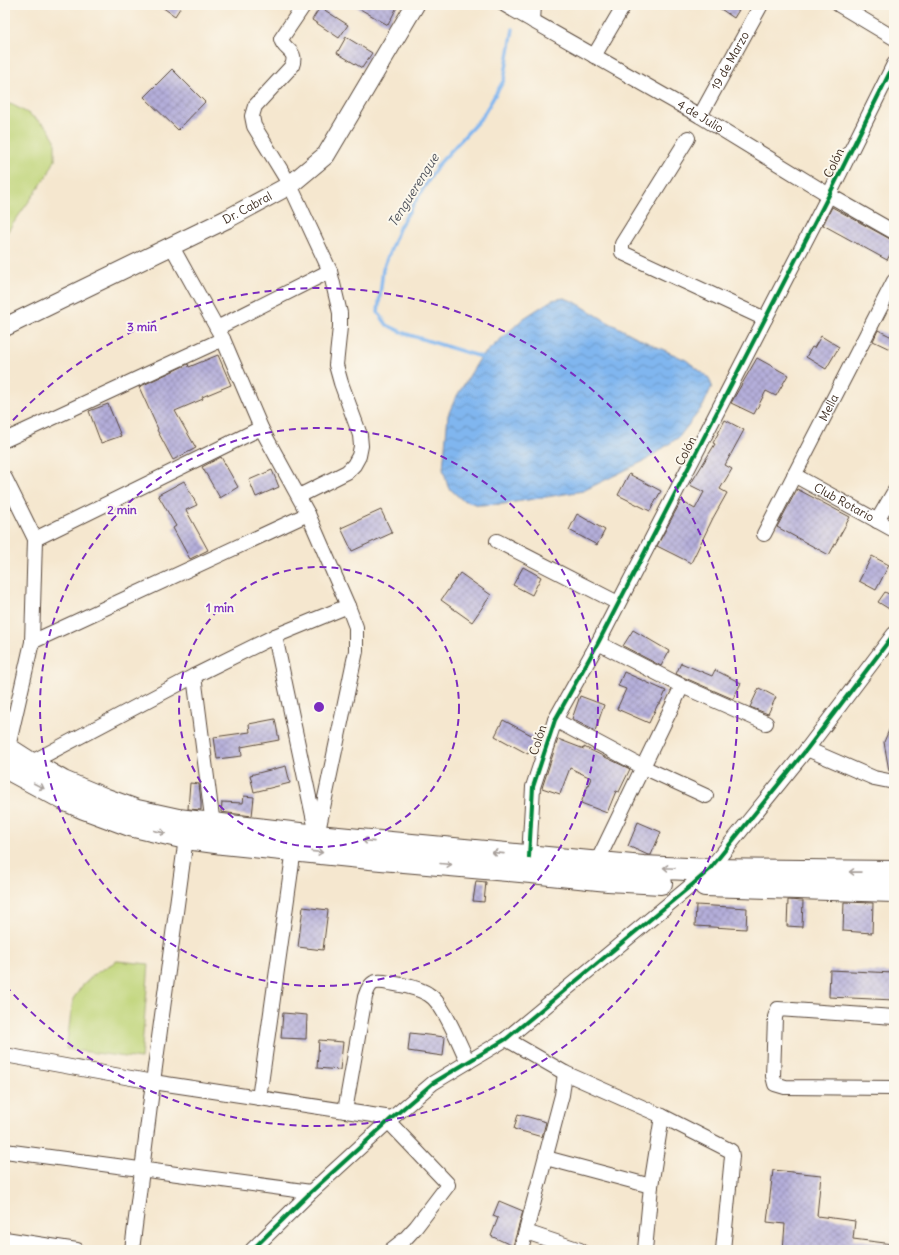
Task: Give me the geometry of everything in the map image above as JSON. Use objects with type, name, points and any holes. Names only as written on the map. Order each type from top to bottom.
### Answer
[{"type":"main road","points":[[6,756],[30,763],[63,782],[104,799],[137,811],[178,820],[317,836],[643,867],[701,877],[888,894]]},
{"type":"main road","points":[[6,756],[68,801],[84,808],[130,825],[186,838],[223,843],[608,880],[894,872]]},
{"type":"street","points":[[298,496],[347,472],[354,465],[359,456],[361,446],[360,435],[336,365],[340,313],[330,271],[290,184],[254,126],[252,116],[255,106],[292,66],[294,61],[293,56],[282,43],[281,39],[304,5]]},
{"type":"street","name":"Dr. Cabral","points":[[5,327],[227,219],[290,184],[326,155],[415,5]]},
{"type":"street","name":"4 de Julio","points":[[505,5],[700,116],[829,195],[894,232]]},
{"type":"street","points":[[532,21],[534,5]]},
{"type":"street","points":[[594,56],[624,5]]},
{"type":"street","name":"19 de Marzo","points":[[700,116],[761,5]]},
{"type":"street","points":[[839,5],[894,38]]},
{"type":"street","name":"Colón","points":[[529,856],[533,787],[555,720],[598,643],[829,195],[894,64]]},
{"type":"street","points":[[688,138],[622,244],[622,252],[765,319]]},
{"type":"street","points":[[171,245],[220,334],[261,428],[308,514],[356,627],[356,651],[317,836]]},
{"type":"street","points":[[5,440],[220,334],[330,271]]},
{"type":"street","name":"Mella","points":[[764,534],[894,281]]},
{"type":"street","points":[[35,539],[261,428]]},
{"type":"street","name":"Club Rotario","points":[[794,475],[894,530]]},
{"type":"street","points":[[5,478],[35,539],[32,642],[6,756]]},
{"type":"street","points":[[877,521],[894,492]]},
{"type":"street","points":[[32,642],[308,514]]},
{"type":"street","points":[[497,541],[618,604]]},
{"type":"street","points":[[30,763],[194,676],[275,636],[348,606]]},
{"type":"street","points":[[252,1250],[311,1192],[433,1083],[506,1039],[701,877],[807,749],[894,634]]},
{"type":"street","points":[[275,636],[317,836]]},
{"type":"street","points":[[598,643],[682,686],[766,723]]},
{"type":"street","points":[[194,676],[213,825]]},
{"type":"street","points":[[597,862],[682,686]]},
{"type":"street","points":[[555,720],[643,767],[706,796]]},
{"type":"street","points":[[807,749],[874,778],[894,782]]},
{"type":"street","points":[[132,1250],[186,838]]},
{"type":"street","points":[[259,1098],[294,850]]},
{"type":"street","points":[[345,1110],[365,997],[368,988],[372,983],[378,981],[408,986],[428,993],[439,1003],[468,1062]]},
{"type":"street","points":[[894,1017],[778,1009],[775,1017],[773,1076],[775,1084],[786,1087],[894,1088]]},
{"type":"street","points":[[506,1039],[565,1073],[662,1116],[731,1151],[732,1156],[723,1250]]},
{"type":"street","points":[[5,1055],[153,1082],[345,1110],[390,1120],[447,1182],[448,1185],[413,1231],[391,1250]]},
{"type":"street","points":[[521,1250],[562,1095],[565,1073]]},
{"type":"street","points":[[644,1250],[651,1186],[662,1116]]},
{"type":"street","points":[[5,1151],[311,1192]]},
{"type":"street","points":[[546,1158],[651,1186]]},
{"type":"street","points":[[526,1232],[580,1250]]},
{"type":"street","points":[[5,1239],[77,1250]]},
{"type":"green space","points":[[5,103],[13,105],[29,114],[47,127],[55,140],[55,160],[47,176],[5,235]]},
{"type":"green space","points":[[117,961],[149,964],[141,1059],[66,1049],[73,999],[82,986],[96,973]]},
{"type":"water","points":[[564,298],[575,302],[606,321],[642,340],[686,360],[709,378],[712,386],[703,406],[679,437],[646,460],[583,491],[503,504],[479,505],[462,500],[448,487],[443,469],[448,415],[455,399],[481,357],[524,318],[552,300]]},
{"type":"building","points":[[159,5],[182,5],[175,16]]},
{"type":"building","points":[[353,5],[398,5],[388,25]]},
{"type":"building","points":[[715,5],[742,5],[734,18]]},
{"type":"building","points":[[320,7],[348,25],[339,38],[312,20]]},
{"type":"building","points":[[346,37],[372,53],[362,68],[337,53]]},
{"type":"building","points":[[172,69],[205,102],[178,130],[144,97]]},
{"type":"building","points":[[832,207],[894,240],[894,248],[887,260],[823,225]]},
{"type":"building","points":[[878,330],[894,338],[894,351],[873,341]]},
{"type":"building","points":[[821,336],[839,347],[826,369],[806,357],[812,347],[814,348]]},
{"type":"building","points":[[218,355],[231,385],[202,397],[203,399],[175,411],[196,448],[173,460],[157,430],[158,429],[139,387],[188,364],[189,367]]},
{"type":"building","points":[[757,358],[788,375],[776,396],[766,391],[754,414],[731,403]]},
{"type":"building","points":[[108,404],[121,436],[101,443],[89,411]]},
{"type":"building","points":[[725,420],[744,430],[725,465],[732,469],[720,489],[727,493],[691,563],[657,546],[681,501],[695,509],[704,492],[690,485],[715,444],[713,443]]},
{"type":"building","points":[[221,457],[238,487],[220,498],[202,467]]},
{"type":"building","points":[[272,470],[279,487],[256,497],[249,480]]},
{"type":"building","points":[[629,474],[661,491],[650,511],[618,495]]},
{"type":"building","points":[[184,481],[197,505],[186,510],[208,550],[190,559],[173,528],[176,526],[158,495]]},
{"type":"building","points":[[797,489],[850,517],[829,555],[777,527]]},
{"type":"building","points":[[381,510],[392,533],[352,551],[341,528]]},
{"type":"building","points":[[577,514],[605,530],[597,545],[569,530]]},
{"type":"building","points":[[872,556],[889,565],[876,590],[859,581]]},
{"type":"building","points":[[523,567],[541,577],[532,595],[513,585]]},
{"type":"building","points":[[460,573],[491,595],[472,622],[441,600]]},
{"type":"building","points":[[885,592],[894,597],[894,612],[878,602]]},
{"type":"building","points":[[633,630],[669,651],[661,666],[623,646]]},
{"type":"building","points":[[681,663],[712,676],[715,670],[741,683],[733,699],[676,674]]},
{"type":"building","points":[[624,672],[666,691],[649,723],[617,709],[626,689],[618,686]]},
{"type":"building","points":[[759,688],[776,697],[768,714],[750,707]]},
{"type":"building","points":[[580,696],[604,705],[595,731],[572,719]]},
{"type":"building","points":[[894,718],[894,771],[889,771],[884,742]]},
{"type":"building","points":[[275,719],[279,740],[241,747],[242,756],[217,759],[214,737],[250,732],[249,724]]},
{"type":"building","points":[[503,720],[537,738],[528,754],[495,736]]},
{"type":"building","points":[[558,739],[584,749],[584,747],[630,769],[619,792],[616,791],[607,813],[581,803],[591,778],[570,768],[560,794],[542,788]]},
{"type":"building","points":[[286,766],[290,783],[254,792],[250,775]]},
{"type":"building","points":[[190,783],[199,784],[201,810],[188,809]]},
{"type":"building","points":[[244,796],[254,797],[252,816],[221,812],[222,802],[243,803]]},
{"type":"building","points":[[638,822],[661,832],[651,855],[628,846]]},
{"type":"building","points":[[476,881],[486,882],[484,902],[473,901]]},
{"type":"building","points":[[788,900],[803,901],[802,927],[787,926]]},
{"type":"building","points":[[844,902],[873,903],[872,933],[843,931]]},
{"type":"building","points":[[696,905],[747,908],[746,929],[695,926]]},
{"type":"building","points":[[303,907],[328,910],[323,950],[298,947]]},
{"type":"building","points":[[830,970],[894,973],[894,1000],[829,997]]},
{"type":"building","points":[[283,1013],[307,1015],[306,1039],[281,1038]]},
{"type":"building","points":[[410,1033],[445,1037],[443,1056],[408,1051]]},
{"type":"building","points":[[319,1040],[343,1042],[340,1070],[317,1068]]},
{"type":"building","points":[[518,1114],[546,1122],[542,1137],[514,1129]]},
{"type":"building","points":[[773,1170],[821,1175],[817,1216],[855,1221],[853,1239],[893,1244],[893,1250],[783,1250],[785,1224],[767,1222]]},
{"type":"building","points":[[499,1201],[523,1211],[513,1246],[491,1236],[498,1218],[493,1216]]},
{"type":"waterway","name":"Tenguerengue","points":[[481,357],[406,334],[387,325],[378,312],[383,269],[400,226],[438,165],[482,117],[504,80],[513,29]]},
{"type":"cycle path","points":[[529,857],[533,787],[555,720],[598,643],[829,195],[894,64]]},
{"type":"cycle path","points":[[252,1250],[311,1192],[392,1118],[433,1083],[506,1039],[709,870],[807,749],[894,634]]}]
